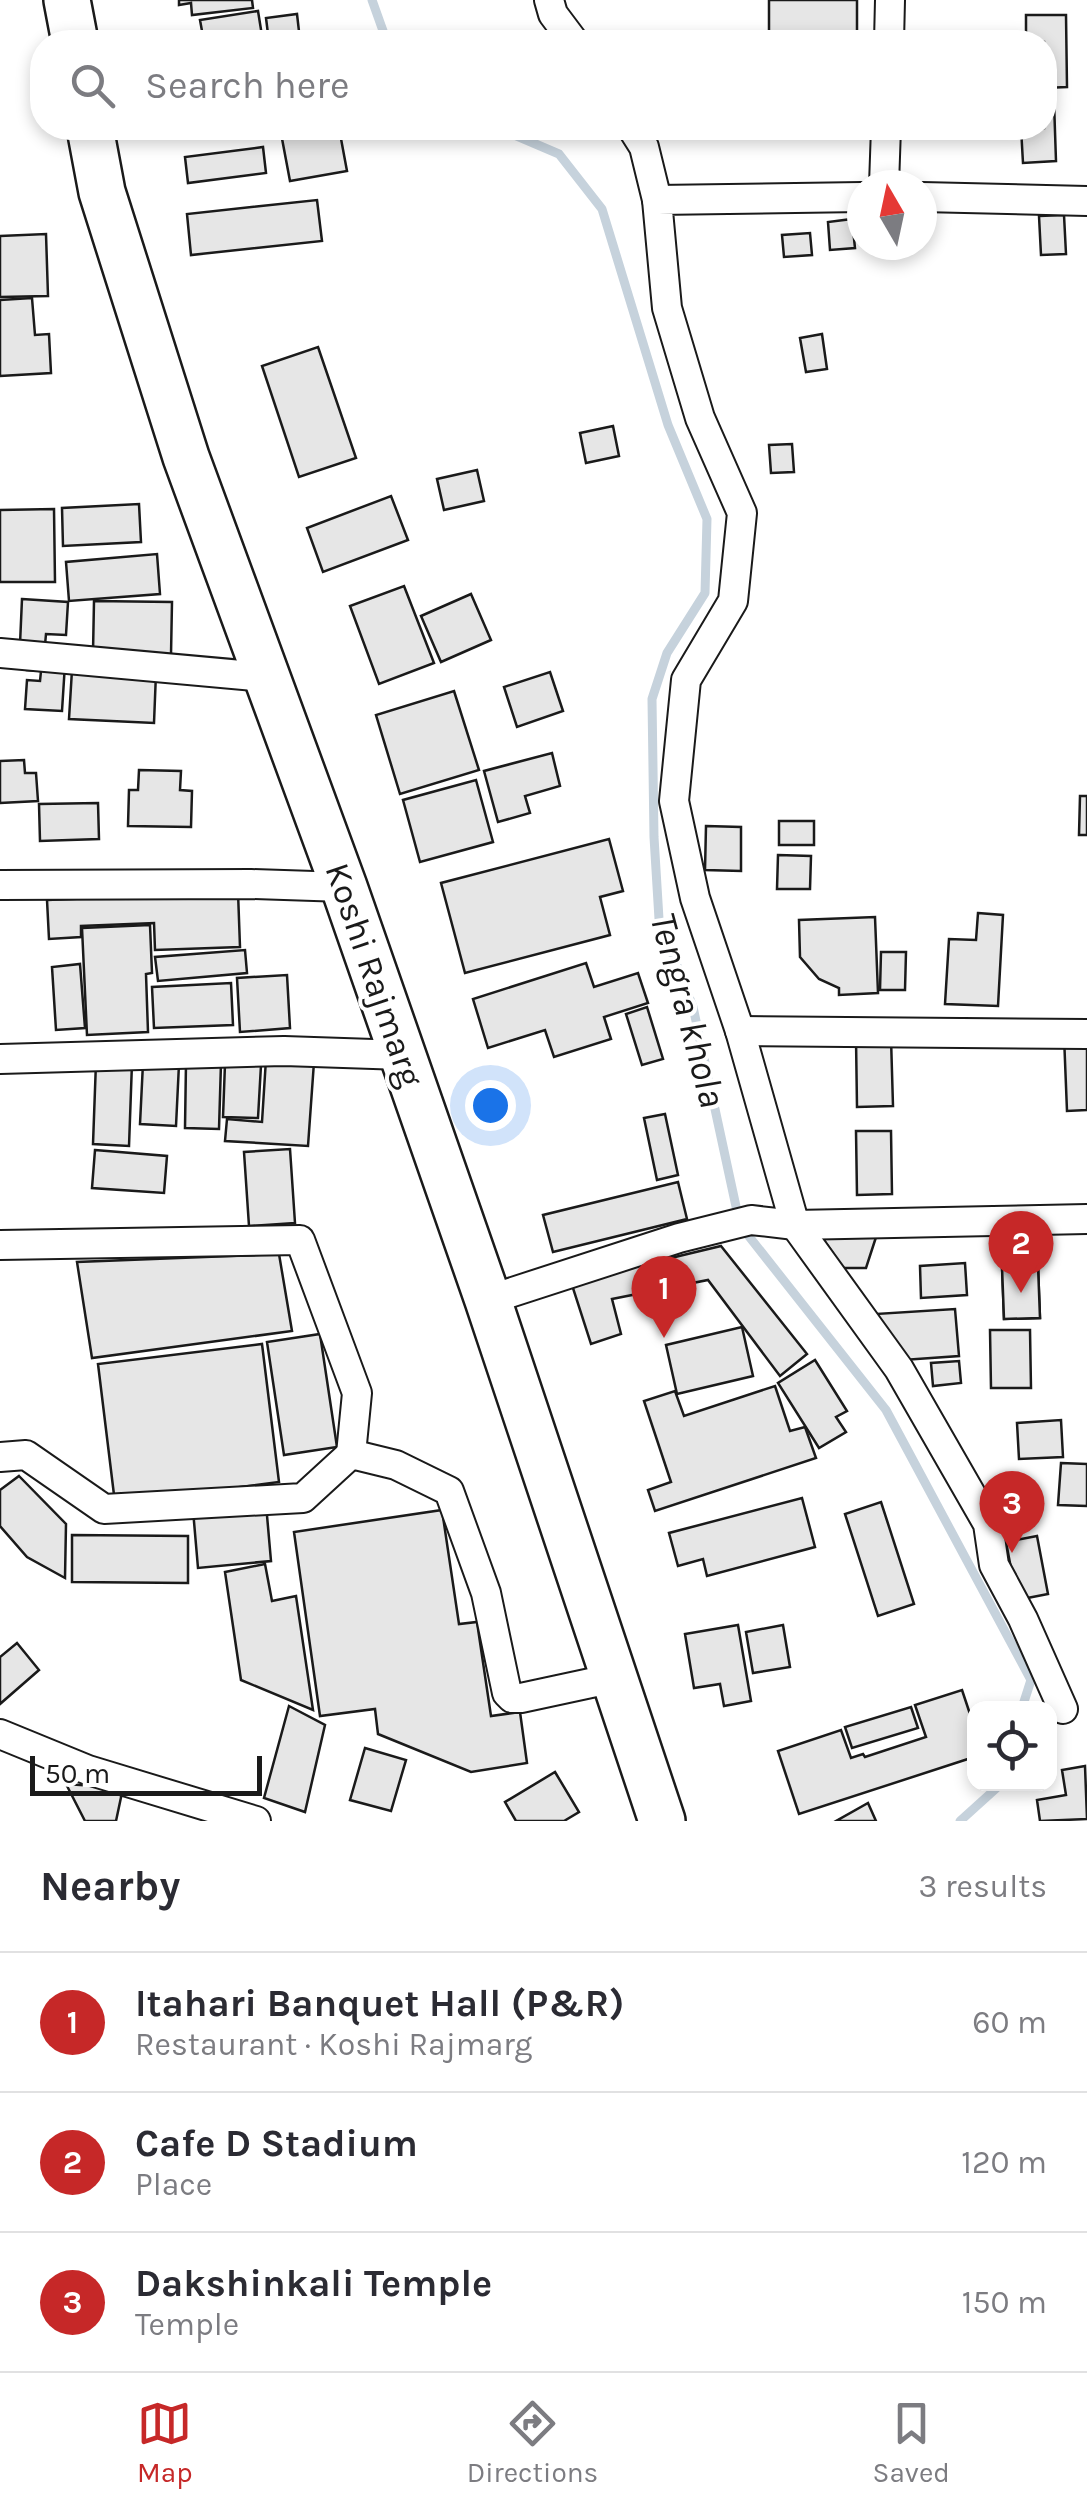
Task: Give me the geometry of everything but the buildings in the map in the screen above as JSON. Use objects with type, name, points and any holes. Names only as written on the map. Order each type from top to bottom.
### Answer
[{"type":"main road","points":[[67,0],[73,30]]},
{"type":"main road","name":"Koshi Rajmarg","points":[[92,140],[102,192],[186,458],[344,887],[488,1300],[662,1821]]},
{"type":"street","points":[[549,0],[553,14],[565,30]]},
{"type":"street","points":[[889,30],[890,0]]},
{"type":"street","points":[[640,140],[657,200],[667,308],[700,418],[742,514],[733,601],[686,680],[674,801],[695,898],[740,1031],[795,1225],[900,1369],[988,1524],[994,1565],[1063,1708]]},
{"type":"street","points":[[885,170],[886,140]]},
{"type":"street","points":[[657,200],[847,197]]},
{"type":"street","points":[[937,198],[1087,201]]},
{"type":"street","points":[[0,653],[265,676]]},
{"type":"street","points":[[0,885],[344,887]]},
{"type":"street","points":[[740,1031],[1087,1034]]},
{"type":"street","points":[[0,1058],[284,1051],[403,1056]]},
{"type":"street","points":[[488,1300],[679,1238],[750,1220],[795,1225],[1087,1219]]},
{"type":"street","points":[[0,1245],[300,1240],[356,1393],[351,1454],[303,1498],[104,1509],[26,1456],[0,1457]]},
{"type":"street","points":[[351,1454],[396,1465],[449,1492],[486,1593],[507,1693],[512,1698],[614,1678]]},
{"type":"street","points":[[0,1734],[88,1770],[256,1821]]},
{"type":"waterway","name":"Tengra khola","points":[[372,0],[383,30]]},
{"type":"waterway","name":"Tengra khola","points":[[526,140],[559,154],[602,209],[668,425],[707,519],[705,593],[667,653],[652,699],[654,837],[659,919],[693,1007],[740,1225],[886,1410],[1031,1680],[1024,1701]]},
{"type":"waterway","name":"Tengra khola","points":[[960,1821],[993,1791]]},
{"type":"place","name":"Cafe D Stadium","points":[[1021,1293]]},
{"type":"place","name":"Itahari Banquet Hall (P&R)","points":[[664,1338]]},
{"type":"place","name":"Dakshinkali Temple","points":[[1012,1553]]}]
